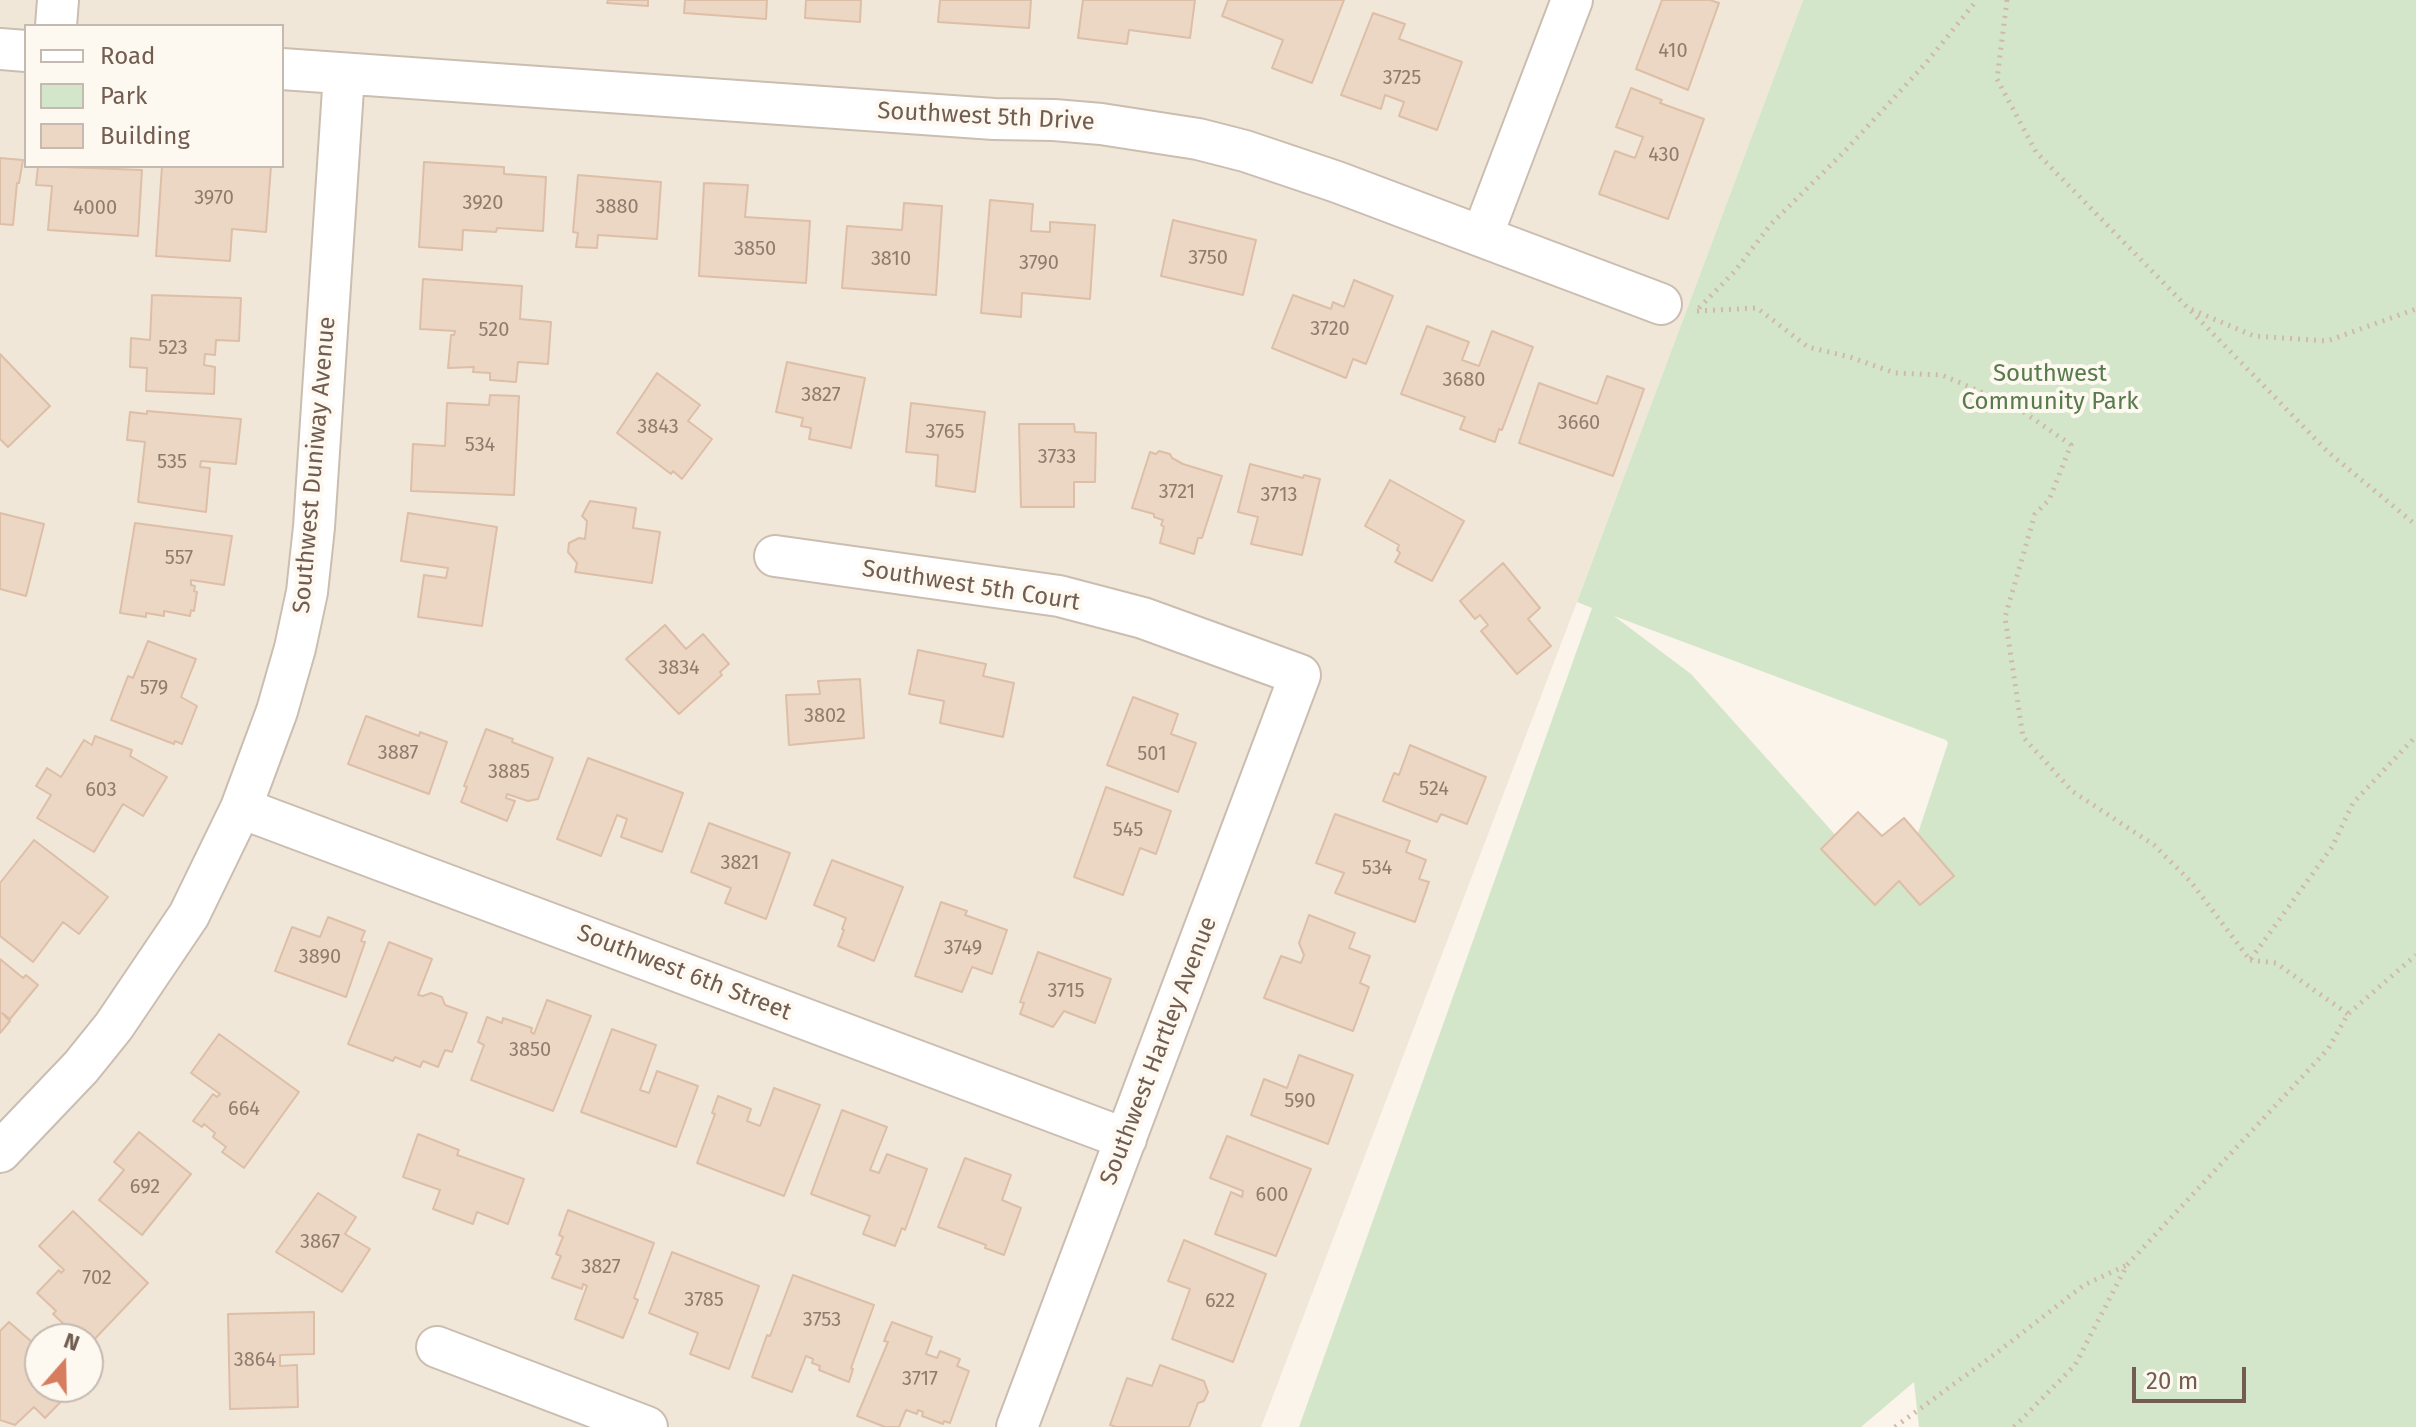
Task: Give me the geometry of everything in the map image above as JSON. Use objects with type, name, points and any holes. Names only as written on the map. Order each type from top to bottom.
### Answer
[{"type":"street","points":[[56,24],[58,0]]},
{"type":"street","points":[[1482,236],[1572,0]]},
{"type":"street","points":[[0,49],[24,51]]},
{"type":"street","name":"Southwest 5th Drive","points":[[284,69],[1101,124],[1198,139],[1245,151],[1337,182],[1679,308]]},
{"type":"street","name":"Southwest Duniway Avenue","points":[[0,1152],[81,1067],[147,981],[189,915],[241,808],[277,711],[307,592],[326,369],[344,74]]},
{"type":"street","name":"Southwest 5th Court","points":[[775,556],[1059,596],[1143,618],[1300,675]]},
{"type":"street","name":"Southwest Hartley Avenue","points":[[1017,1427],[1300,675]]},
{"type":"street","name":"Southwest 6th Street","points":[[241,808],[1126,1139]]},
{"type":"street","points":[[437,1347],[647,1427]]},
{"type":"path","points":[[1679,308],[1735,271],[1771,224],[1843,153],[1926,63],[1977,0]]},
{"type":"path","points":[[2007,0],[1997,79],[2036,152],[2328,452],[2416,525]]},
{"type":"path","points":[[1679,308],[1757,308],[1808,347],[1850,357],[1895,373],[1942,375],[2018,408],[2071,445],[2049,500],[2035,514],[2005,617],[2023,737],[2072,791],[2154,845],[2191,882],[2250,960],[2276,963],[2348,1014]]},
{"type":"path","points":[[2188,308],[2254,336],[2327,341],[2416,309]]},
{"type":"path","points":[[2250,960],[2332,847],[2353,803],[2416,736]]},
{"type":"path","points":[[2014,1427],[2075,1365],[2127,1265],[2328,1049],[2348,1014],[2416,955]]},
{"type":"path","points":[[1895,1427],[2084,1285],[2127,1265]]},
{"type":"shaded area","points":[[0,0],[1803,0],[1577,602],[1261,1427],[0,1427]]},
{"type":"green space","name":"Southwest Community Park","points":[[1803,0],[2416,0],[2416,1427],[1919,1427],[1914,1382],[1861,1427],[1299,1427],[1592,608],[1577,602]],"holes":[[[1614,616],[1948,743],[1913,848],[1848,849],[1691,674]]]},
{"type":"building","points":[[608,0],[648,0],[648,6],[607,3]]},
{"type":"building","points":[[685,0],[767,0],[766,19],[684,13]]},
{"type":"building","points":[[806,0],[861,0],[860,22],[805,18]]},
{"type":"building","points":[[940,0],[1031,0],[1029,28],[938,22]]},
{"type":"building","points":[[1083,0],[1195,0],[1190,38],[1129,30],[1127,44],[1078,38]]},
{"type":"building","points":[[1228,0],[1344,0],[1312,83],[1272,68],[1283,40],[1222,16]]},
{"type":"building","points":[[1662,0],[1710,0],[1719,3],[1688,90],[1636,69]]},
{"type":"building","points":[[1373,13],[1405,24],[1399,39],[1462,62],[1437,130],[1399,116],[1404,102],[1385,95],[1381,109],[1341,95]]},
{"type":"building","points":[[1631,88],[1662,100],[1660,103],[1704,119],[1668,219],[1599,194],[1615,151],[1635,158],[1643,137],[1616,127]]},
{"type":"building","points":[[0,158],[23,160],[17,183],[13,225],[0,224]]},
{"type":"building","points":[[424,162],[504,167],[504,174],[546,177],[543,231],[497,228],[496,232],[463,230],[462,250],[419,247]]},
{"type":"building","points":[[38,168],[142,170],[138,236],[48,230],[52,186],[36,185]]},
{"type":"building","points":[[162,168],[271,168],[266,232],[232,229],[230,261],[156,256]]},
{"type":"building","points":[[578,175],[661,182],[657,239],[598,235],[597,248],[576,247],[578,233],[573,232]]},
{"type":"building","points":[[704,183],[748,185],[745,217],[810,221],[806,283],[699,276]]},
{"type":"building","points":[[990,200],[1033,204],[1031,231],[1050,232],[1050,222],[1095,225],[1090,299],[1022,293],[1021,317],[981,313]]},
{"type":"building","points":[[904,203],[942,206],[936,295],[842,288],[847,226],[902,230]]},
{"type":"building","points":[[1173,220],[1256,240],[1243,295],[1161,276]]},
{"type":"building","points":[[423,279],[522,286],[520,319],[551,322],[548,364],[518,362],[516,382],[490,380],[490,373],[473,372],[474,367],[448,368],[451,335],[455,331],[420,329]]},
{"type":"building","points":[[1354,280],[1393,296],[1366,364],[1353,359],[1346,378],[1272,348],[1293,295],[1331,309],[1333,302],[1344,307]]},
{"type":"building","points":[[152,295],[241,298],[239,341],[216,340],[215,355],[205,354],[204,365],[215,367],[214,394],[146,391],[147,368],[130,367],[131,338],[150,340]]},
{"type":"building","points":[[1427,326],[1469,342],[1462,360],[1479,366],[1492,331],[1533,347],[1495,442],[1460,429],[1465,417],[1401,394]]},
{"type":"building","points":[[0,354],[50,406],[8,447],[0,439]]},
{"type":"building","points":[[787,362],[865,378],[851,448],[809,439],[811,428],[801,426],[803,418],[776,412]]},
{"type":"building","points":[[657,373],[700,405],[688,421],[712,439],[682,479],[617,433]]},
{"type":"building","points":[[1607,376],[1644,389],[1613,476],[1519,443],[1539,383],[1597,404]]},
{"type":"building","points":[[490,395],[519,396],[514,495],[411,491],[413,444],[445,446],[447,403],[489,405]]},
{"type":"building","points":[[911,403],[985,412],[975,492],[936,486],[938,455],[906,452]]},
{"type":"building","points":[[147,411],[241,419],[236,464],[201,461],[200,467],[210,468],[206,512],[138,502],[145,442],[127,440],[130,412],[147,414]]},
{"type":"building","points":[[1019,424],[1074,424],[1075,432],[1096,433],[1095,482],[1074,482],[1074,507],[1021,507]]},
{"type":"building","points":[[1159,451],[1170,454],[1183,464],[1222,476],[1194,554],[1160,543],[1163,520],[1132,508],[1150,452],[1156,454]]},
{"type":"building","points":[[1250,464],[1303,478],[1304,475],[1320,479],[1302,555],[1251,544],[1258,517],[1238,512]]},
{"type":"building","points":[[1390,480],[1464,521],[1432,581],[1395,562],[1400,553],[1397,550],[1399,545],[1365,526]]},
{"type":"building","points":[[590,501],[636,508],[633,528],[660,532],[652,583],[575,572],[577,563],[568,552],[569,543],[579,538],[585,539],[587,521],[582,516]]},
{"type":"building","points":[[0,513],[44,524],[26,596],[0,589]]},
{"type":"building","points":[[408,513],[497,527],[482,626],[418,617],[424,575],[446,578],[448,568],[401,561]]},
{"type":"building","points":[[135,523],[232,536],[224,585],[191,580],[197,592],[194,611],[191,610],[190,616],[164,611],[164,616],[146,613],[146,617],[120,613]]},
{"type":"building","points":[[1503,563],[1540,608],[1528,619],[1551,646],[1517,674],[1481,631],[1488,625],[1480,615],[1475,619],[1460,601]]},
{"type":"building","points":[[665,625],[686,649],[703,634],[729,664],[720,672],[722,675],[679,714],[626,659]]},
{"type":"building","points":[[148,641],[196,659],[181,697],[197,706],[182,744],[175,741],[174,744],[111,720],[128,676],[133,678]]},
{"type":"building","points":[[918,650],[986,664],[983,676],[1014,683],[1003,737],[940,723],[944,701],[909,694]]},
{"type":"building","points":[[860,679],[864,738],[789,745],[786,695],[820,694],[818,681]]},
{"type":"building","points":[[1133,697],[1178,714],[1171,734],[1196,743],[1178,792],[1107,765]]},
{"type":"building","points":[[366,716],[419,736],[420,732],[447,742],[429,794],[348,764]]},
{"type":"building","points":[[486,729],[553,758],[538,799],[528,801],[507,794],[506,798],[515,801],[507,821],[461,802]]},
{"type":"building","points":[[95,736],[132,750],[130,756],[167,777],[143,816],[123,804],[94,852],[37,818],[51,795],[36,786],[47,768],[61,777],[84,740],[92,745]]},
{"type":"building","points":[[1410,745],[1486,777],[1467,824],[1441,814],[1437,822],[1383,801],[1394,773],[1399,775]]},
{"type":"building","points":[[588,758],[683,793],[662,852],[621,837],[627,819],[617,815],[601,856],[557,839]]},
{"type":"building","points":[[1106,787],[1171,811],[1156,854],[1140,848],[1123,895],[1074,877]]},
{"type":"building","points":[[1858,812],[1882,836],[1904,818],[1954,876],[1920,905],[1899,881],[1875,905],[1821,849]]},
{"type":"building","points":[[1335,814],[1410,841],[1406,852],[1426,860],[1419,879],[1429,882],[1415,922],[1335,893],[1344,873],[1316,863]]},
{"type":"building","points":[[709,823],[790,853],[766,919],[725,903],[731,888],[691,872]]},
{"type":"building","points":[[34,840],[108,897],[79,934],[63,922],[33,962],[0,936],[0,883]]},
{"type":"building","points":[[832,860],[903,887],[874,961],[838,946],[846,918],[814,905]]},
{"type":"building","points":[[941,902],[967,911],[965,915],[1007,930],[992,974],[972,967],[962,992],[915,976]]},
{"type":"building","points":[[1309,915],[1355,933],[1349,948],[1370,956],[1360,983],[1369,987],[1353,1031],[1264,998],[1281,956],[1301,963],[1304,955],[1299,943]]},
{"type":"building","points":[[328,917],[365,931],[361,941],[365,942],[346,997],[275,971],[292,927],[320,937]]},
{"type":"building","points":[[389,942],[432,959],[418,995],[431,993],[442,997],[445,1005],[467,1013],[452,1052],[445,1050],[438,1067],[423,1061],[420,1067],[395,1057],[393,1061],[348,1044]]},
{"type":"building","points":[[1038,952],[1111,979],[1095,1023],[1064,1011],[1053,1027],[1020,1014],[1024,1003],[1020,1002]]},
{"type":"building","points":[[0,959],[23,978],[26,975],[38,985],[10,1019],[2,1013],[10,1021],[0,1033]]},
{"type":"building","points":[[547,1000],[591,1016],[553,1111],[471,1080],[484,1045],[478,1042],[487,1017],[502,1023],[503,1018],[532,1028],[534,1034]]},
{"type":"building","points":[[612,1029],[656,1045],[640,1090],[649,1093],[657,1071],[698,1086],[676,1147],[581,1112]]},
{"type":"building","points":[[219,1034],[299,1092],[244,1168],[222,1152],[226,1147],[213,1137],[215,1133],[204,1124],[202,1127],[193,1121],[213,1094],[217,1097],[220,1094],[191,1073]]},
{"type":"building","points":[[1299,1055],[1353,1075],[1328,1144],[1251,1115],[1264,1079],[1287,1088]]},
{"type":"building","points":[[774,1088],[820,1105],[784,1196],[697,1163],[715,1114],[712,1113],[718,1096],[751,1109],[747,1121],[760,1126]]},
{"type":"building","points":[[842,1110],[887,1127],[870,1170],[879,1173],[887,1154],[927,1169],[905,1230],[902,1228],[895,1246],[863,1234],[870,1216],[811,1194]]},
{"type":"building","points":[[139,1132],[191,1174],[142,1235],[99,1200],[124,1170],[114,1162]]},
{"type":"building","points":[[418,1134],[459,1150],[457,1155],[524,1179],[508,1224],[477,1212],[473,1224],[433,1209],[440,1190],[403,1177]]},
{"type":"building","points":[[1227,1136],[1311,1169],[1276,1256],[1215,1234],[1231,1192],[1242,1197],[1243,1191],[1210,1178]]},
{"type":"building","points":[[965,1158],[1011,1175],[1002,1200],[1021,1208],[1004,1255],[938,1227]]},
{"type":"building","points":[[318,1193],[356,1217],[345,1234],[370,1249],[342,1292],[276,1252]]},
{"type":"building","points":[[568,1210],[654,1243],[634,1298],[638,1300],[623,1338],[575,1319],[587,1286],[583,1284],[582,1289],[552,1278],[561,1256],[556,1254]]},
{"type":"building","points":[[73,1211],[148,1283],[104,1329],[104,1323],[63,1323],[53,1314],[56,1311],[37,1293],[59,1270],[61,1273],[64,1270],[39,1246]]},
{"type":"building","points":[[1184,1240],[1266,1274],[1233,1362],[1172,1339],[1190,1289],[1168,1281]]},
{"type":"building","points":[[672,1252],[759,1286],[729,1369],[690,1354],[698,1333],[649,1313]]},
{"type":"building","points":[[793,1275],[874,1305],[851,1368],[849,1382],[819,1370],[820,1366],[806,1356],[792,1392],[752,1377]]},
{"type":"building","points":[[314,1312],[314,1354],[280,1355],[280,1366],[297,1365],[298,1407],[230,1409],[228,1314]]},
{"type":"building","points":[[9,1322],[24,1335],[24,1403],[60,1403],[45,1418],[34,1407],[15,1425],[0,1420],[0,1331]]},
{"type":"building","points":[[892,1322],[932,1337],[926,1354],[937,1358],[940,1351],[960,1359],[957,1366],[969,1371],[950,1423],[944,1421],[943,1424],[922,1416],[923,1412],[918,1410],[917,1414],[906,1410],[899,1427],[885,1427],[857,1416],[888,1342],[884,1341]]},
{"type":"building","points":[[1160,1365],[1204,1381],[1208,1392],[1204,1401],[1198,1403],[1189,1427],[1110,1425],[1127,1378],[1152,1386]]}]
